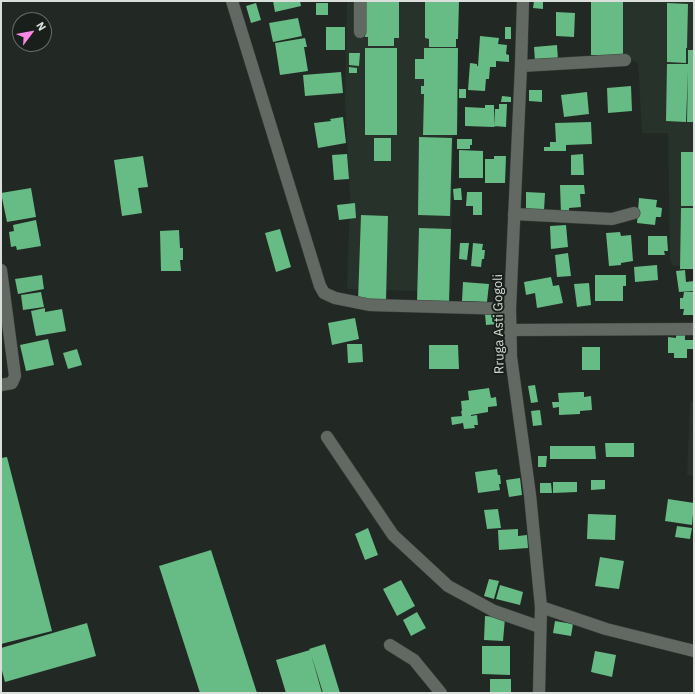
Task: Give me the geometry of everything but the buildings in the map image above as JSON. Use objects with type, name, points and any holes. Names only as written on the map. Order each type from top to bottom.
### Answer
[{"type":"street","points":[[232,1],[320,286],[324,293],[335,298],[370,305],[510,309]]},
{"type":"street","points":[[360,1],[360,32]]},
{"type":"street","name":"Rruga Asti Gogoli","points":[[523,1],[510,309],[511,356],[530,495],[541,606],[539,693]]},
{"type":"street","points":[[521,66],[625,60]]},
{"type":"street","points":[[514,214],[612,219],[634,213]]},
{"type":"street","points":[[1,270],[15,376],[12,383],[1,385]]},
{"type":"street","points":[[511,330],[694,329]]},
{"type":"street","points":[[327,437],[393,534],[448,586],[494,611],[540,627]]},
{"type":"street","points":[[541,606],[606,629],[694,651]]},
{"type":"street","points":[[390,644],[414,660],[441,693]]},
{"type":"shaded area","points":[[347,1],[456,1],[450,292],[347,289],[350,199],[345,103]]},
{"type":"shaded area","points":[[620,1],[694,1],[694,269],[672,265],[670,259],[668,133],[642,133],[638,63],[621,55]]},
{"type":"shaded area","points":[[690,402],[694,402],[694,476],[687,475]]}]
